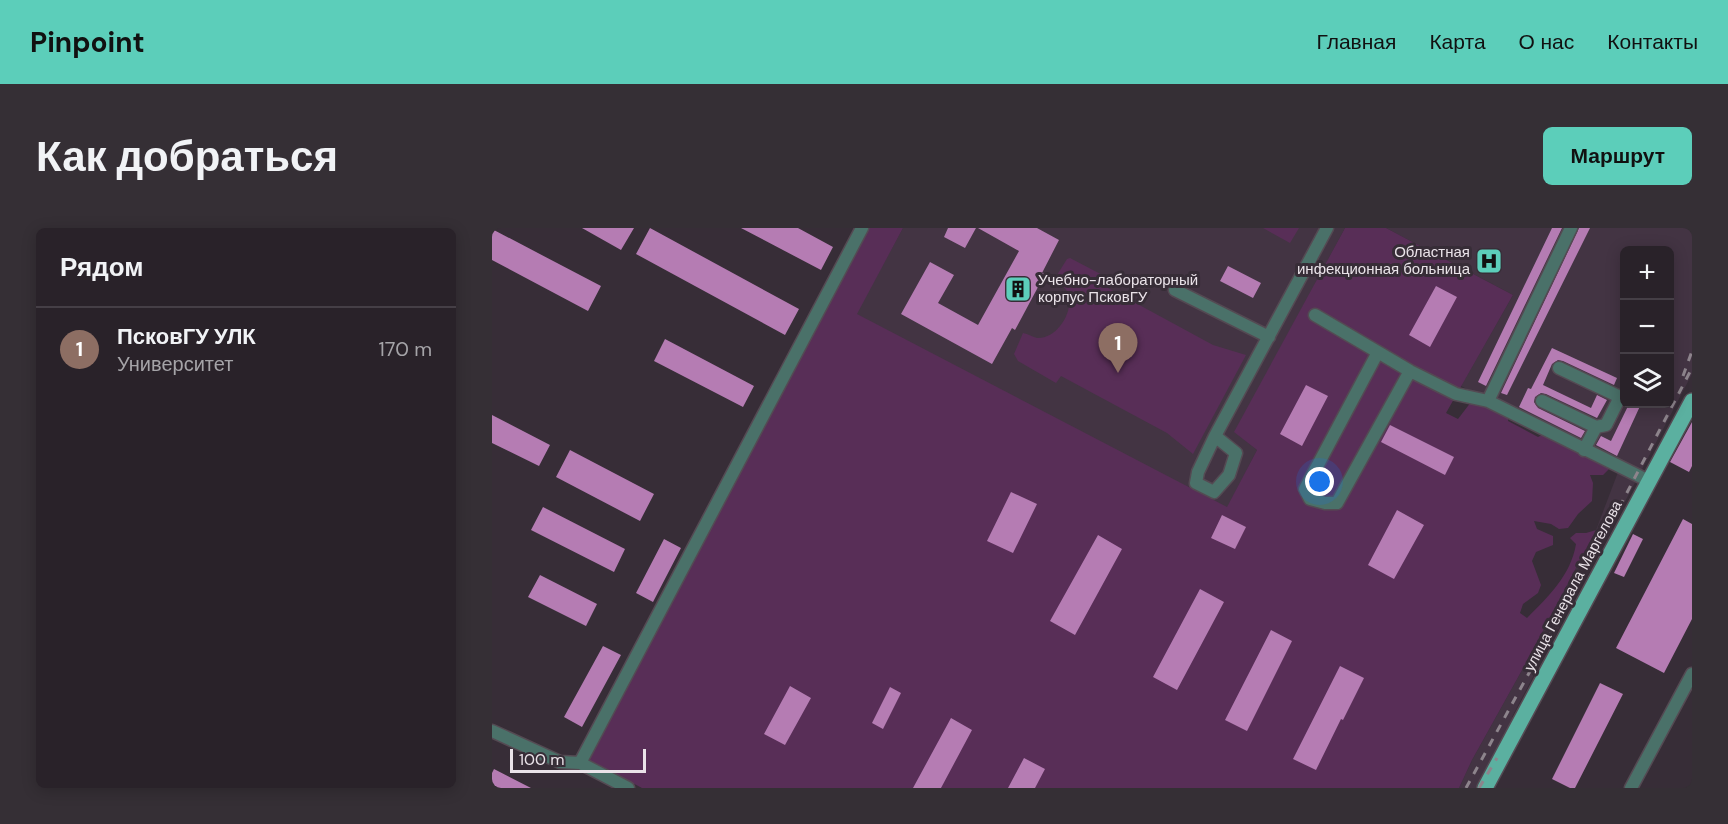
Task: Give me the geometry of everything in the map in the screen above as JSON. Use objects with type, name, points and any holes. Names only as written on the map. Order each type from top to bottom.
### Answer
[{"type":"main road","name":"улица Генерала Маргелова","points":[[1485,788],[1692,401]]},
{"type":"lane","points":[[580,763],[862,228]]},
{"type":"lane","points":[[1215,436],[1327,228]]},
{"type":"lane","points":[[1488,401],[1571,228]]},
{"type":"lane","points":[[1175,290],[1269,337]]},
{"type":"lane","points":[[1315,315],[1410,371],[1456,394],[1488,401],[1649,481]]},
{"type":"lane","points":[[1378,352],[1305,489],[1310,499],[1337,503],[1410,371]]},
{"type":"lane","points":[[1542,401],[1596,427],[1606,425],[1620,397],[1559,368]]},
{"type":"lane","points":[[1584,450],[1596,427]]},
{"type":"lane","points":[[1631,788],[1692,674]]},
{"type":"lane","points":[[492,732],[560,762],[580,763],[628,788]]},
{"type":"shaded area","points":[[868,228],[903,228],[857,314],[1227,507],[1257,450],[1234,432],[1345,228],[1386,228],[1513,295],[1446,413],[1458,419],[1471,402],[1488,403],[1508,414],[1508,421],[1538,437],[1544,434],[1609,469],[1603,475],[1590,475],[1593,483],[1592,501],[1578,514],[1568,528],[1559,529],[1551,524],[1534,521],[1537,529],[1553,536],[1553,545],[1536,552],[1532,561],[1541,585],[1538,593],[1523,604],[1520,613],[1527,618],[1564,576],[1576,544],[1570,538],[1576,533],[1596,530],[1459,788],[642,788],[589,760]]},
{"type":"shaded area","points":[[903,228],[1345,228],[1235,432],[1257,450],[1227,508],[856,314]]},
{"type":"shaded area","points":[[1263,228],[1299,228],[1290,243]]},
{"type":"shaded area","points":[[1386,228],[1692,228],[1692,374],[1513,715],[1512,717],[1518,720],[1483,788],[1459,788],[1596,530],[1620,467],[1461,386],[1513,295]]},
{"type":"shaded area","points":[[1070,258],[1112,280],[1108,288],[1213,345],[1246,355],[1193,454],[1167,433],[1061,376],[1056,383],[1018,361],[1014,354],[1023,333],[1037,338],[1050,335],[1065,318],[1069,304],[1068,294],[1064,287],[1054,280],[1067,259]]},
{"type":"building","points":[[582,228],[634,228],[621,250]]},
{"type":"building","points":[[650,228],[799,309],[785,335],[636,254]]},
{"type":"building","points":[[741,228],[798,228],[833,247],[821,270]]},
{"type":"building","points":[[948,228],[976,228],[965,248],[944,237]]},
{"type":"building","name":"Учебно-лабораторный корпус ПсковГУ","points":[[978,228],[1037,228],[1059,240],[1042,273],[1045,274],[1015,330],[1012,328],[992,364],[901,314],[930,262],[954,275],[938,303],[978,325],[1019,251]]},
{"type":"building","points":[[1552,228],[1562,228],[1486,386],[1478,382]]},
{"type":"building","points":[[1579,228],[1590,228],[1507,395],[1501,393]]},
{"type":"building","points":[[492,229],[601,286],[588,311],[492,260]]},
{"type":"building","points":[[1228,266],[1261,283],[1253,298],[1220,281]]},
{"type":"building","points":[[1436,286],[1457,297],[1430,347],[1409,335]]},
{"type":"building","points":[[665,339],[754,386],[743,407],[654,361]]},
{"type":"building","points":[[1552,348],[1617,378],[1614,385],[1563,361],[1558,360],[1552,364],[1543,385],[1591,408],[1597,395],[1607,400],[1597,418],[1546,394],[1541,393],[1535,397],[1534,402],[1538,408],[1585,431],[1581,438],[1519,407]]},
{"type":"building","points":[[1306,385],[1328,396],[1302,446],[1280,434]]},
{"type":"building","points":[[1627,408],[1639,408],[1617,456],[1596,445],[1601,436],[1611,441]]},
{"type":"building","points":[[492,415],[550,445],[539,466],[492,443]]},
{"type":"building","points":[[1692,422],[1692,466],[1689,472],[1670,462]]},
{"type":"building","points":[[1390,425],[1454,457],[1445,475],[1381,442]]},
{"type":"building","points":[[570,450],[654,494],[640,521],[556,477]]},
{"type":"building","points":[[1011,492],[1037,504],[1013,553],[987,541]]},
{"type":"building","points":[[543,507],[625,549],[614,572],[531,530]]},
{"type":"building","points":[[1397,510],[1424,525],[1394,579],[1368,565]]},
{"type":"building","points":[[1222,515],[1246,527],[1235,549],[1211,538]]},
{"type":"building","points":[[1683,519],[1692,524],[1692,619],[1664,673],[1616,648]]},
{"type":"building","points":[[1633,534],[1643,539],[1624,577],[1614,573]]},
{"type":"building","points":[[1098,535],[1122,549],[1075,635],[1050,621]]},
{"type":"building","points":[[664,539],[681,548],[653,602],[636,593]]},
{"type":"building","points":[[540,575],[597,604],[586,626],[528,597]]},
{"type":"building","points":[[1200,589],[1224,602],[1177,690],[1153,677]]},
{"type":"building","points":[[1271,630],[1292,641],[1247,731],[1225,720]]},
{"type":"building","points":[[603,646],[621,655],[582,727],[564,717]]},
{"type":"building","points":[[1340,666],[1364,678],[1316,770],[1293,759]]},
{"type":"building","points":[[1600,683],[1623,694],[1575,788],[1570,788],[1552,779]]},
{"type":"building","points":[[790,686],[811,698],[785,745],[764,734]]},
{"type":"building","points":[[890,687],[901,693],[883,729],[872,723]]},
{"type":"building","points":[[951,718],[972,730],[941,788],[913,788]]},
{"type":"building","points":[[1024,758],[1045,769],[1035,788],[1008,788]]},
{"type":"building","points":[[494,769],[531,788],[492,788]]},
{"type":"railway","points":[[1683,376],[1692,351]]},
{"type":"railway","points":[[1466,788],[1608,529],[1692,368]]},
{"type":"railway","points":[[1479,788],[1497,758]]},
{"type":"place","name":"Областная инфекционная больница","points":[[1489,261]]},
{"type":"place","name":"Учебно-лабораторный корпус ПсковГУ","points":[[1018,289]]},
{"type":"place","name":"ПсковГУ УЛК","points":[[1118,373]]}]
